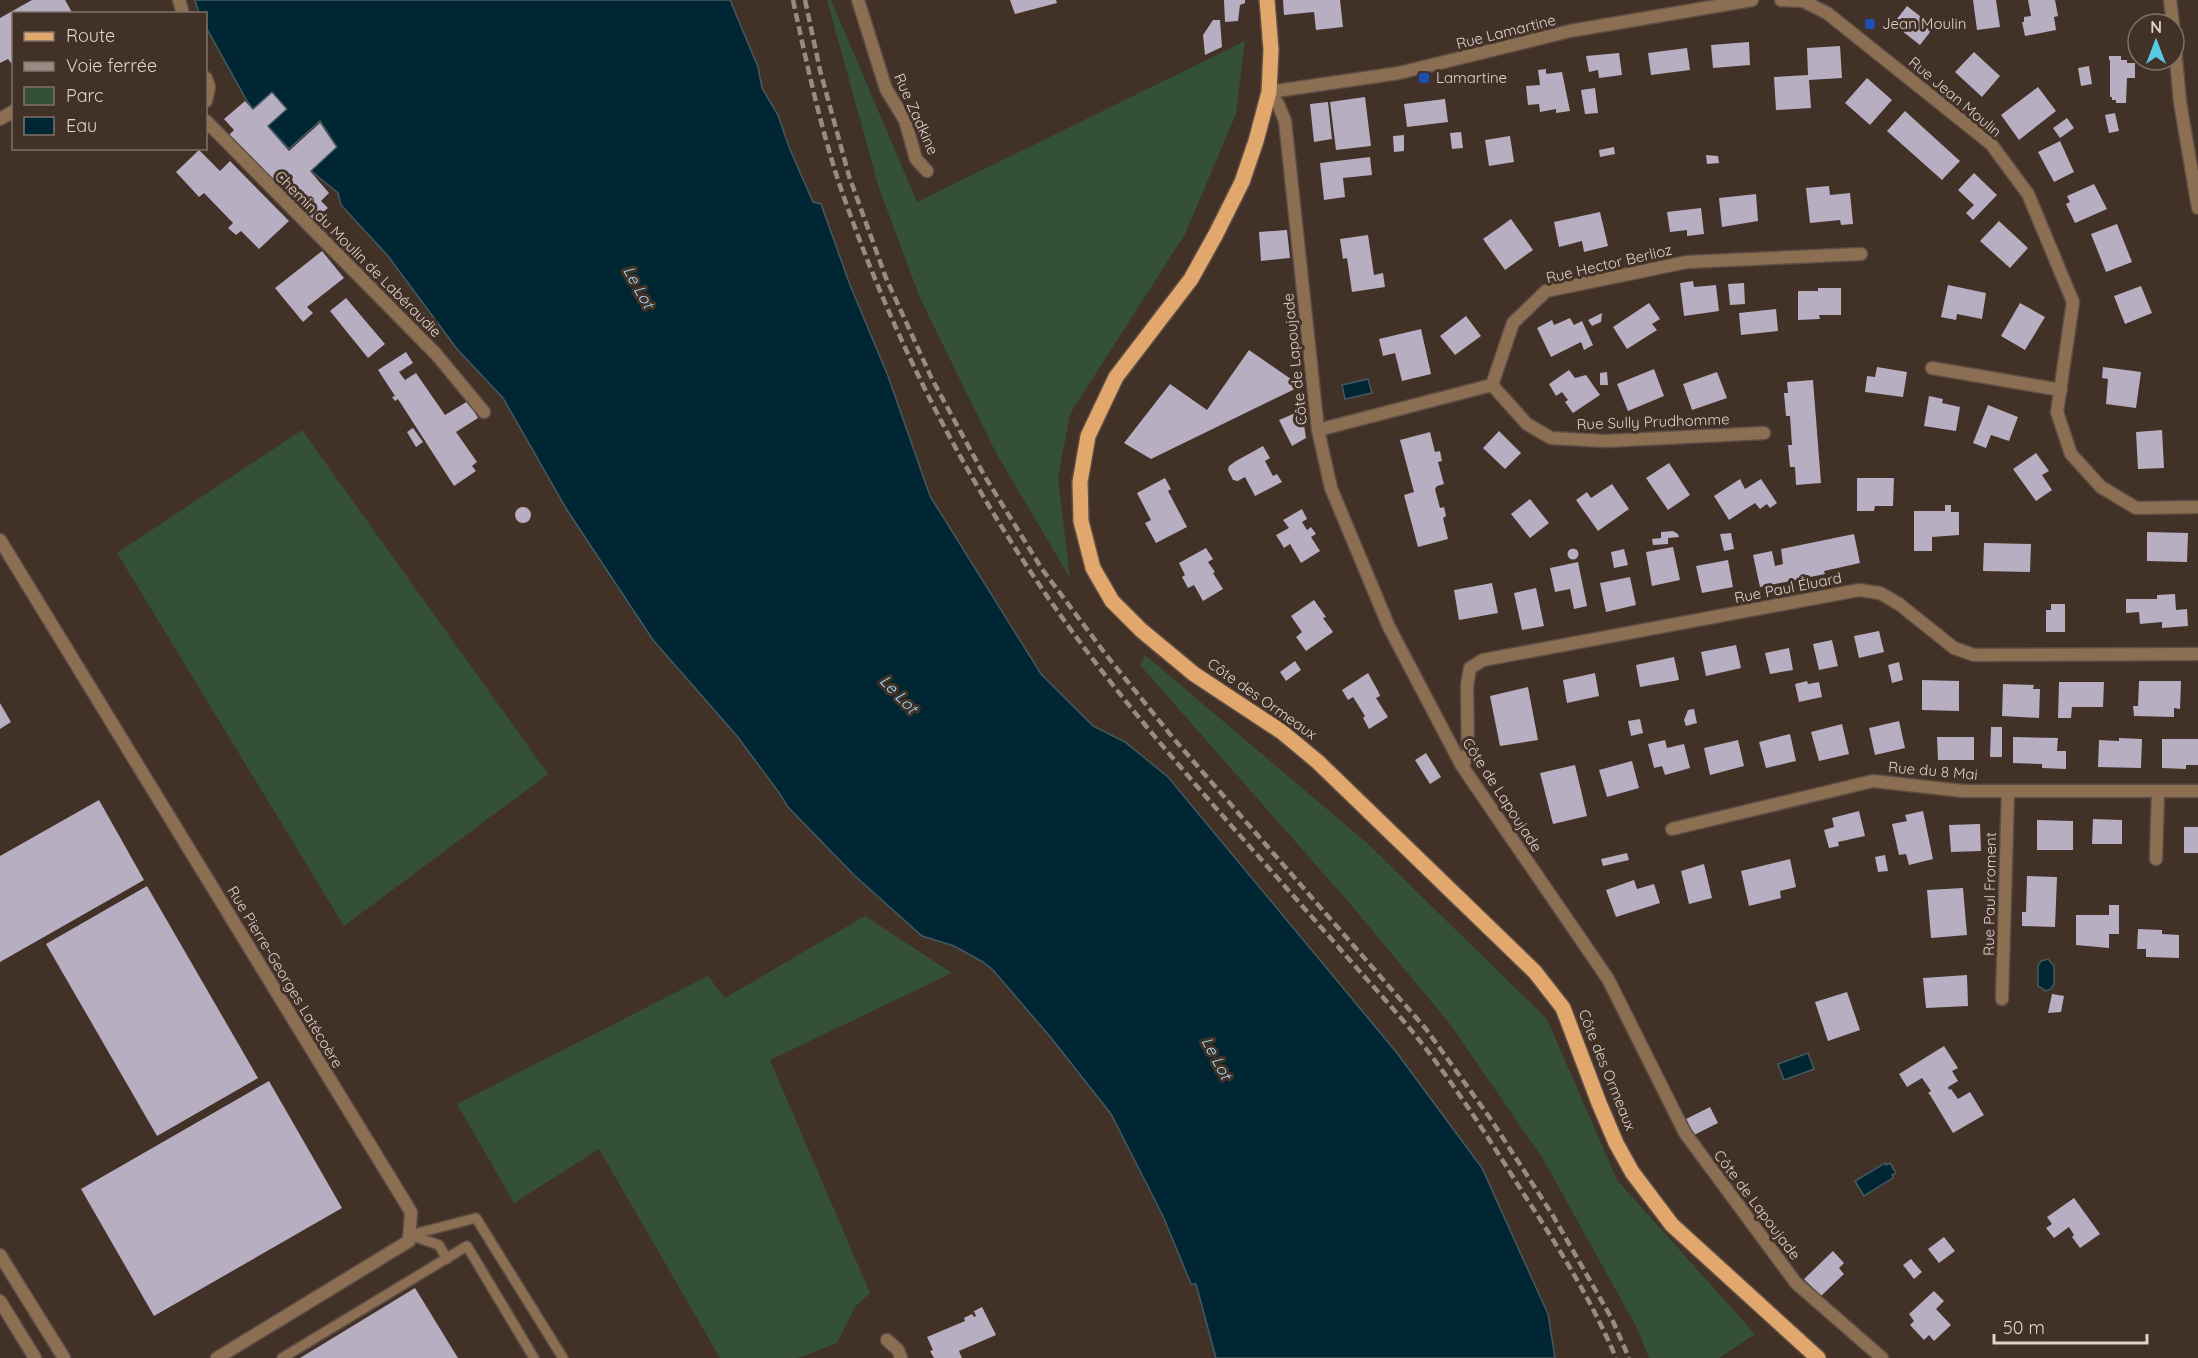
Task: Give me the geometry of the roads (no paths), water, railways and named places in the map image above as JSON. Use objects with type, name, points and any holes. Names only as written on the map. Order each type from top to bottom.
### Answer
[{"type":"main road","name":"Côte des Ormeaux","points":[[1267,0],[1271,50],[1269,92],[1242,182],[1191,279],[1116,377],[1088,436],[1080,482],[1081,521],[1093,568],[1112,601],[1141,630],[1194,674],[1282,732],[1318,762],[1535,972],[1563,1008],[1599,1103],[1616,1143],[1632,1172],[1672,1225],[1818,1358]]},
{"type":"street","name":"Rue Zadkine","points":[[858,0],[886,89],[905,120],[916,159],[927,171]]},
{"type":"street","name":"Rue Lamartine","points":[[1269,92],[1400,73],[1570,31],[1752,0]]},
{"type":"street","points":[[1781,0],[1804,1]]},
{"type":"street","name":"Rue Jean Moulin","points":[[1804,1],[1827,13],[1991,144],[2028,194],[2073,302],[2057,412],[2071,454],[2101,487],[2136,508],[2198,507]]},
{"type":"street","points":[[2177,72],[2198,208]]},
{"type":"street","points":[[207,81],[209,87],[207,96]]},
{"type":"street","name":"Côte de Lapoujade","points":[[1269,92],[1286,121],[1318,430],[1331,488],[1389,627],[1462,766],[1608,979],[1685,1133],[1796,1283],[1882,1358]]},
{"type":"street","name":"Chemin du Moulin de Labéraudie","points":[[207,123],[436,354],[484,412]]},
{"type":"street","name":"Rue Hector Berlioz","points":[[1492,385],[1513,323],[1546,291],[1687,262],[1861,254]]},
{"type":"street","points":[[1932,368],[2061,390]]},
{"type":"street","points":[[1318,430],[1492,385]]},
{"type":"street","name":"Rue Sully Prudhomme","points":[[1492,385],[1527,424],[1551,438],[1606,441],[1764,433]]},
{"type":"street","name":"Rue Pierre-Georges Latécoère","points":[[0,540],[411,1212],[410,1235]]},
{"type":"street","name":"Rue Paul Éluard","points":[[1462,766],[1468,755],[1467,686],[1470,668],[1483,660],[1859,590],[1880,593],[1899,604],[1954,648],[1974,655],[2198,654]]},
{"type":"street","name":"Rue du 8 Mai","points":[[1672,829],[1873,781],[1963,790],[2198,790]]},
{"type":"street","name":"Rue Paul Froment","points":[[2002,999],[2008,790]]},
{"type":"street","points":[[2156,859],[2158,790]]},
{"type":"street","points":[[217,1358],[410,1241],[410,1235]]},
{"type":"street","points":[[0,1255],[64,1358]]},
{"type":"street","points":[[0,1301],[36,1358]]},
{"type":"street","points":[[887,1340],[898,1350],[901,1358]]},
{"type":"lane","points":[[410,1235],[476,1218],[563,1358]]},
{"type":"lane","points":[[410,1235],[439,1245],[447,1259]]},
{"type":"lane","points":[[282,1358],[467,1246],[534,1358]]},
{"type":"water","name":"Le Lot","points":[[195,0],[730,0],[758,67],[762,88],[778,115],[813,202],[821,204],[850,285],[888,376],[930,496],[1041,674],[1093,726],[1125,742],[1168,777],[1397,1053],[1482,1168],[1548,1314],[1555,1358],[1216,1358],[1196,1284],[1191,1284],[1163,1216],[1111,1114],[1052,1039],[993,970],[954,946],[922,936],[855,876],[788,807],[737,736],[653,640],[567,510],[503,398],[457,349],[388,256],[341,205],[338,193],[311,171],[337,147],[320,121],[289,149],[268,126],[287,109],[272,92],[253,109],[207,29],[207,12],[199,12]]},
{"type":"water","points":[[1368,379],[1372,393],[1345,399],[1342,385]]},
{"type":"water","points":[[2048,959],[2054,966],[2054,984],[2046,991],[2038,986],[2038,966],[2041,961]]},
{"type":"water","points":[[1808,1053],[1814,1069],[1784,1080],[1778,1064]]},
{"type":"water","points":[[1885,1163],[1886,1165],[1890,1163],[1896,1173],[1892,1175],[1893,1178],[1864,1196],[1855,1181]]},
{"type":"railway","points":[[793,0],[825,135],[861,245],[916,371],[980,492],[1055,607],[1125,700],[1219,812],[1399,1016],[1445,1074],[1562,1255],[1586,1295],[1616,1358]]},
{"type":"railway","points":[[805,0],[820,70],[849,176],[886,278],[932,379],[984,475],[1042,569],[1107,656],[1174,739],[1426,1029],[1490,1118],[1552,1214],[1612,1319],[1629,1358]]},
{"type":"place","name":"Jean Moulin","points":[[1870,24]]},
{"type":"place","name":"Lamartine","points":[[1424,78]]}]
